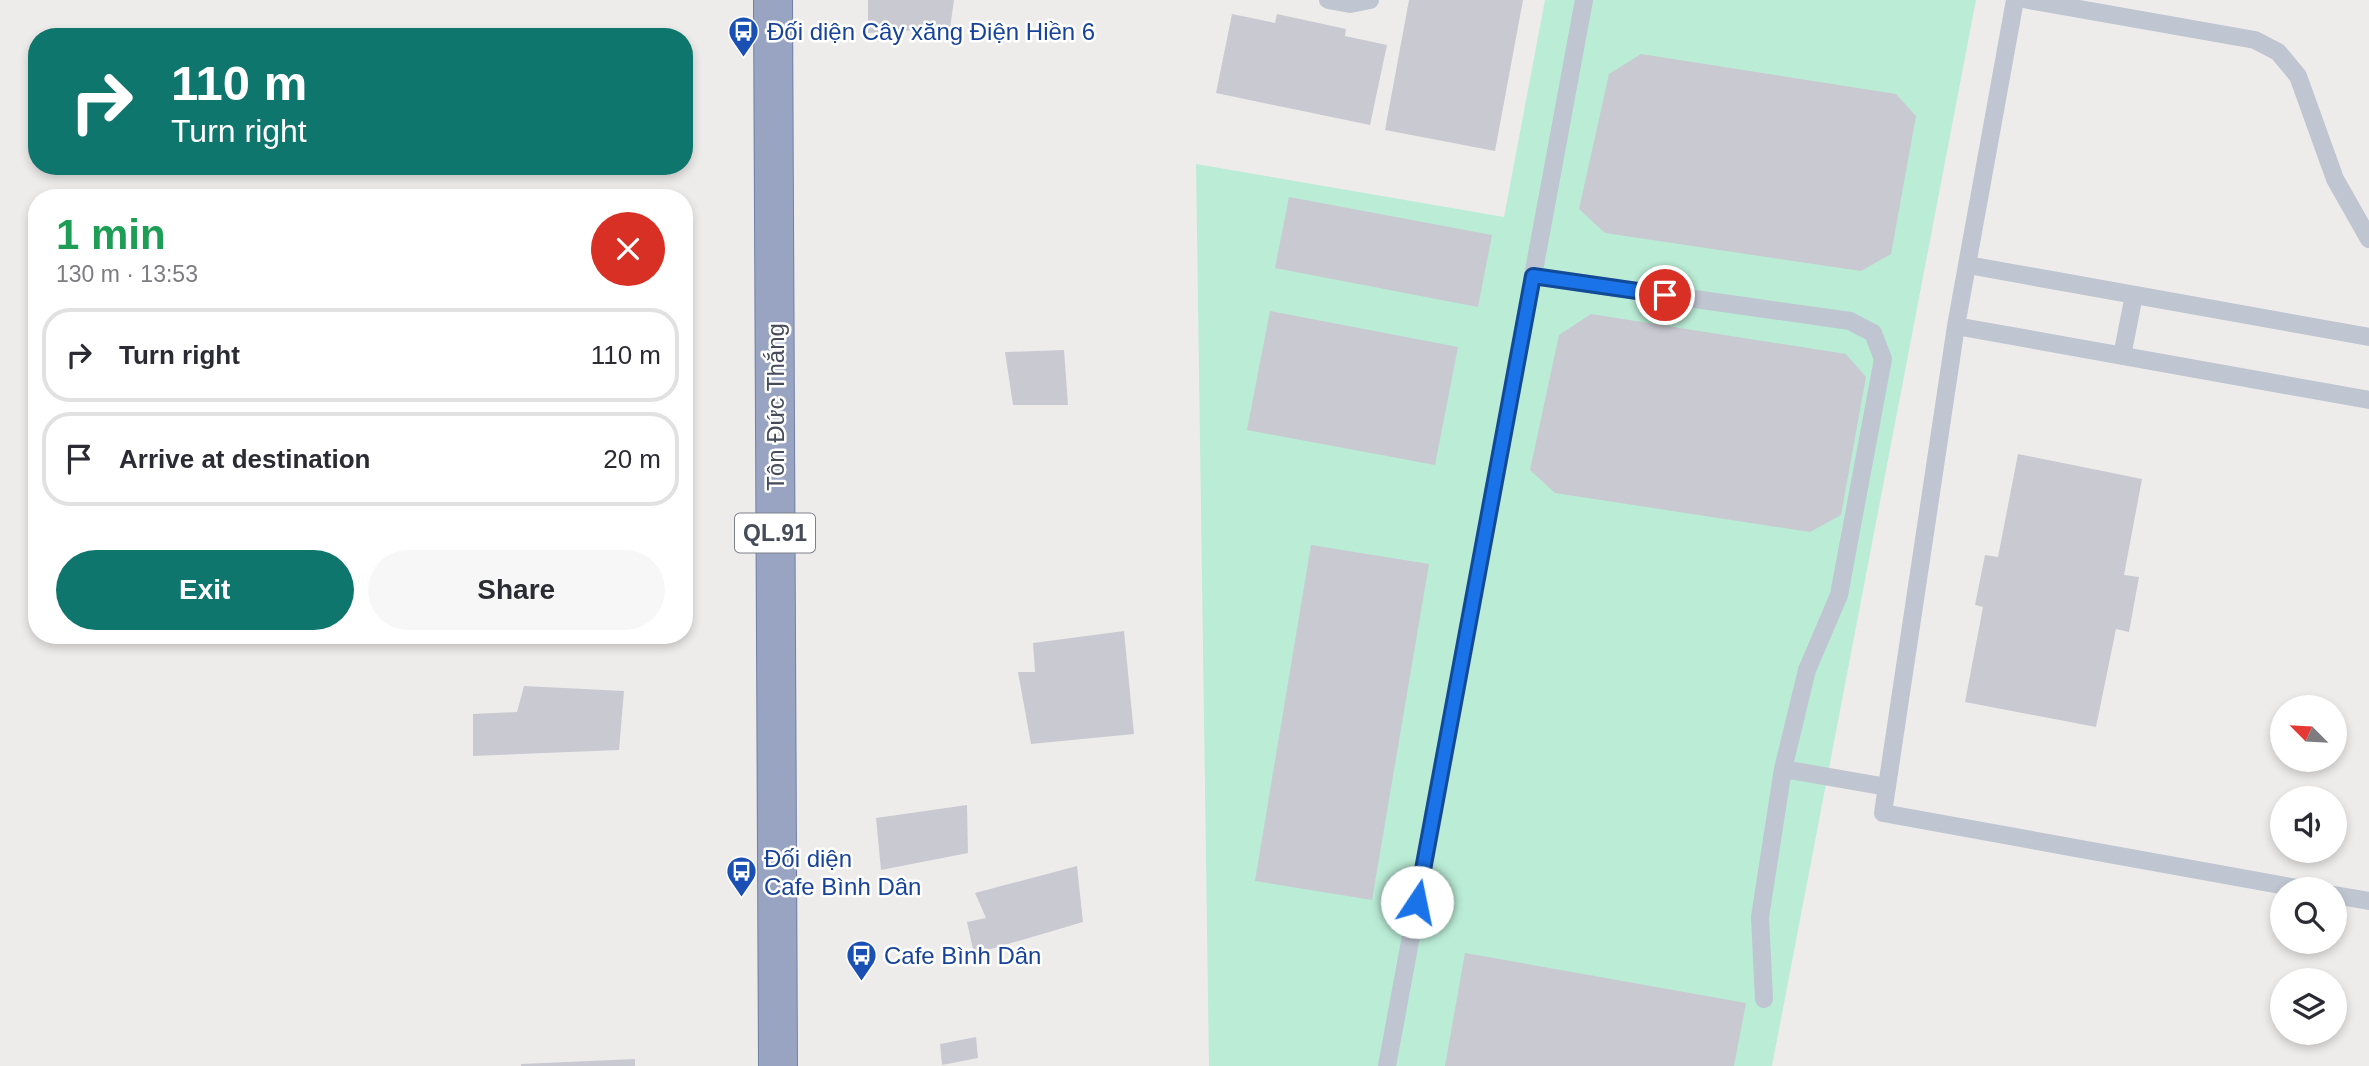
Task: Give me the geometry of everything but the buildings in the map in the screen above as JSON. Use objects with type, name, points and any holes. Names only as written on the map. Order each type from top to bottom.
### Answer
[{"type":"highway","name":"Tôn Đức Thắng","points":[[773,0],[778,1066]]},
{"type":"lane","points":[[1328,0],[1350,4],[1370,0]]},
{"type":"lane","points":[[1387,1066],[1584,0]]},
{"type":"lane","points":[[2015,0],[1956,326],[1883,813],[2270,883]]},
{"type":"lane","points":[[2028,0],[2255,40],[2278,52],[2298,76],[2335,179],[2369,239]]},
{"type":"lane","points":[[1968,264],[2369,337]]},
{"type":"lane","points":[[1533,276],[1850,321],[1873,333],[1883,359],[1839,596],[1807,670],[1783,769],[1760,917],[1764,999]]},
{"type":"lane","points":[[2122,356],[2134,295]]},
{"type":"lane","points":[[1956,326],[2369,400]]},
{"type":"lane","points":[[1783,769],[1887,787]]},
{"type":"lane","points":[[2347,897],[2369,901]]},
{"type":"green space","points":[[1545,0],[1976,0],[1772,1066],[1209,1066],[1196,164],[1504,217]]},
{"type":"place","name":"Đối diện Cây xăng Điện Hiền 6","points":[[744,58]]},
{"type":"place","name":"Đối diện Cafe Bình Dân","points":[[741,899]]},
{"type":"place","name":"Cafe Bình Dân","points":[[861,982]]},
{"type":"route","points":[[1417,902],[1533,276],[1665,295]]}]
